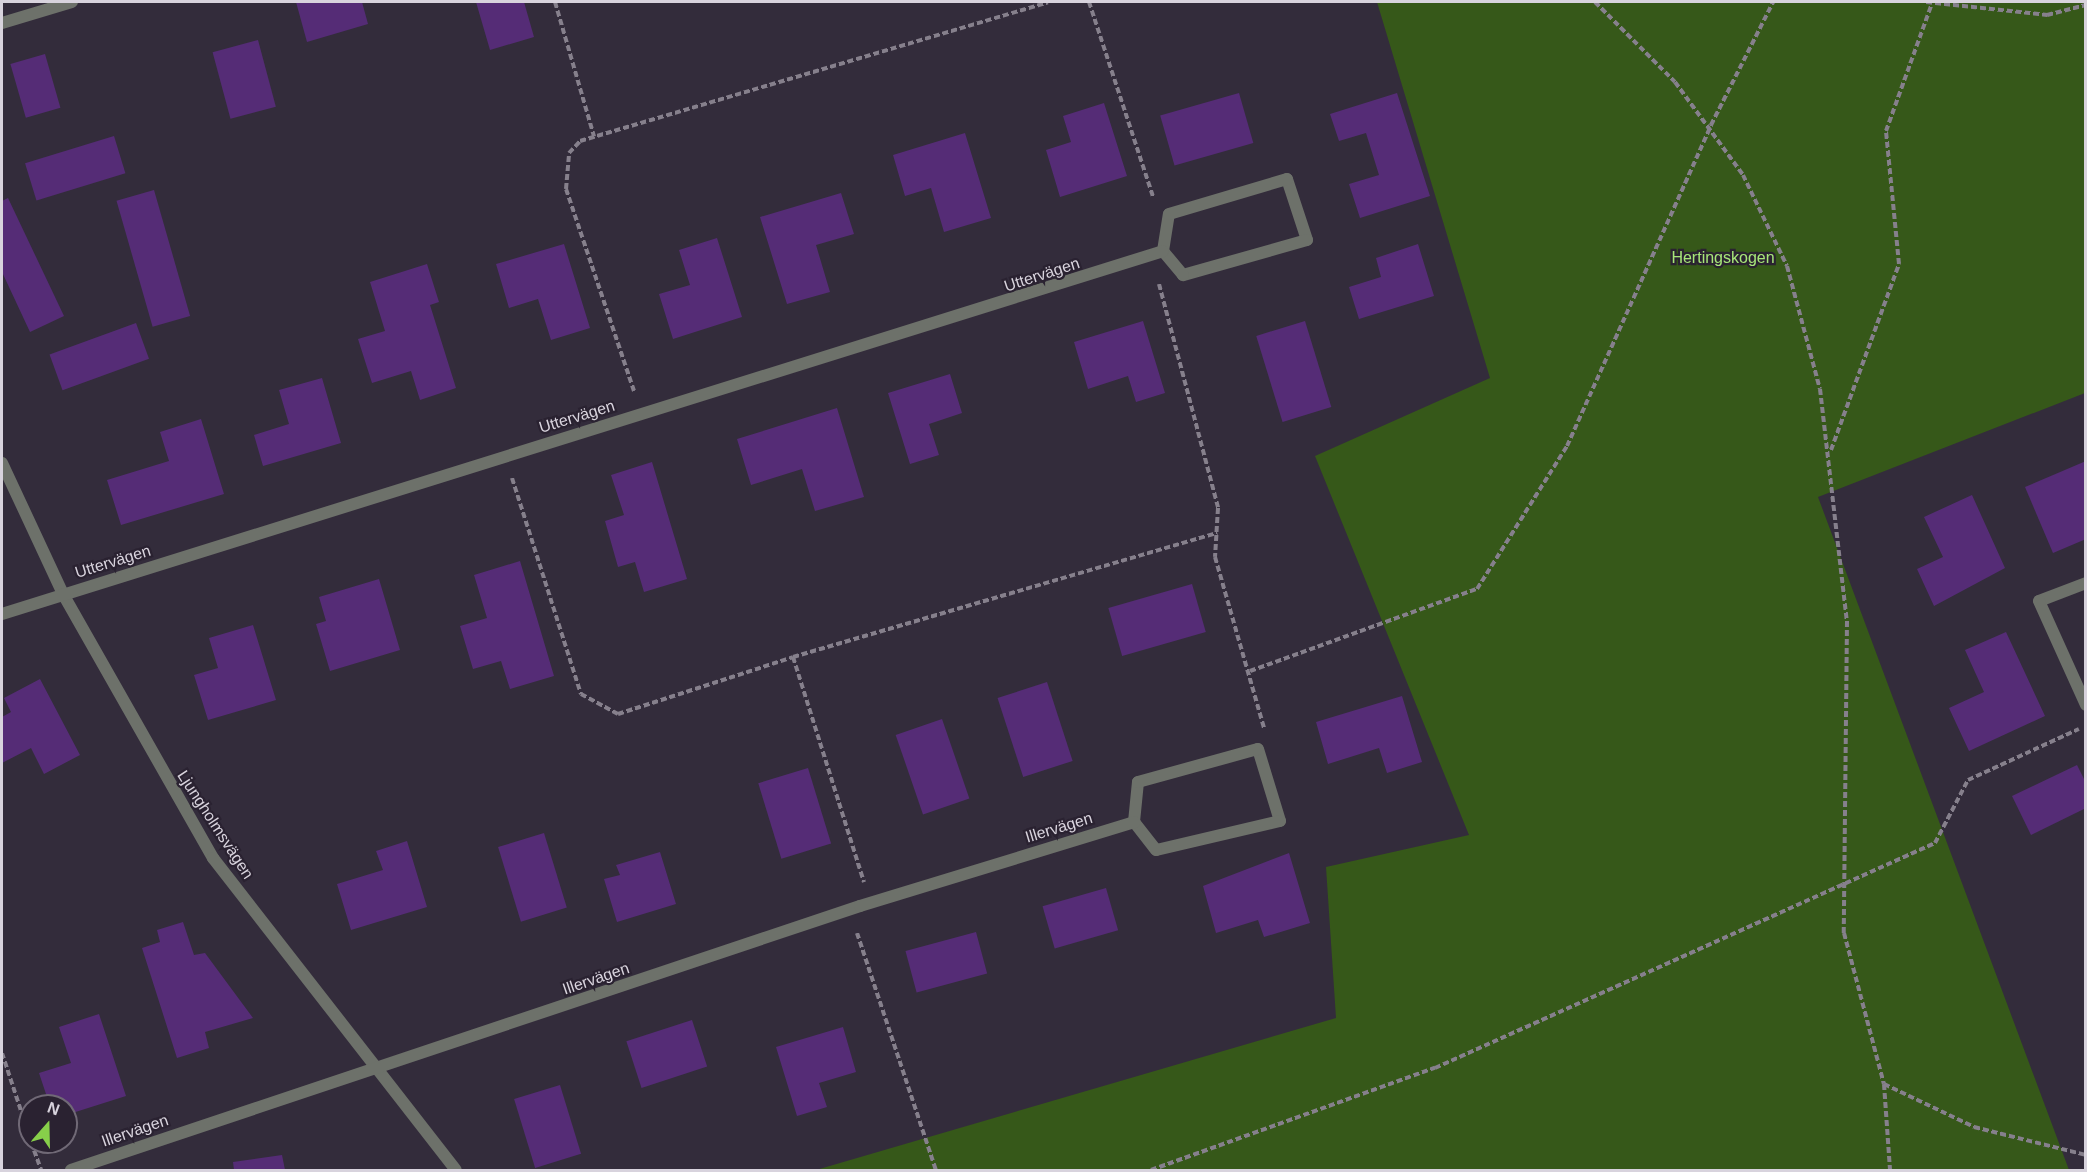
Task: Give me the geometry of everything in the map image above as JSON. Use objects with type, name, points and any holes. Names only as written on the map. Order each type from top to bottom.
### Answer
[{"type":"street","points":[[2,23],[72,2]]},
{"type":"street","points":[[1287,180],[1308,240],[1183,275],[1163,251],[1169,214],[1287,180]]},
{"type":"street","name":"Uttervägen","points":[[2,614],[1163,251]]},
{"type":"street","name":"Ljungholmsvägen","points":[[2,463],[63,594],[213,858],[456,1170]]},
{"type":"street","points":[[2085,583],[2039,601],[2085,705]]},
{"type":"street","points":[[1258,749],[1280,821],[1156,850],[1134,822],[1138,782],[1258,749]]},
{"type":"street","name":"Illervägen","points":[[71,1170],[374,1066],[1134,822]]},
{"type":"path","points":[[555,2],[594,136]]},
{"type":"path","points":[[642,414],[566,189],[569,153],[594,136],[1048,2]]},
{"type":"path","points":[[1089,2],[1155,205]]},
{"type":"path","points":[[1595,2],[1710,125],[1743,175],[1787,266],[1820,388],[1830,451],[1846,621],[1841,887],[1844,933],[1884,1084],[1890,1170]]},
{"type":"path","points":[[1250,671],[1477,589],[1567,446],[1710,125],[1773,2]]},
{"type":"path","points":[[1926,2],[1931,6],[2047,15],[2085,4]]},
{"type":"path","points":[[1830,451],[1899,264],[1886,131],[1931,6]]},
{"type":"path","points":[[1163,251],[1158,289],[1202,433],[1218,508],[1215,557],[1266,721],[1258,749]]},
{"type":"path","points":[[505,457],[581,694],[618,714],[793,657],[1217,533]]},
{"type":"path","points":[[1151,1170],[1434,1068],[1935,843],[1968,780],[2085,726]]},
{"type":"path","points":[[2,1053],[18,1101]]},
{"type":"path","points":[[1884,1084],[1974,1127],[2085,1155]]},
{"type":"path","points":[[36,1154],[41,1170]]},
{"type":"green space","name":"Hertingskogen","points":[[1377,2],[2085,2],[2085,393],[1818,497],[2069,1170],[816,1170],[1336,1018],[1326,867],[1469,835],[1315,456],[1490,378]]},
{"type":"building","points":[[296,2],[362,2],[368,24],[307,42]]},
{"type":"building","points":[[476,2],[524,2],[534,37],[490,50]]},
{"type":"building","points":[[258,40],[276,107],[230,119],[213,52]]},
{"type":"building","points":[[45,54],[60,108],[26,118],[10,64]]},
{"type":"building","points":[[1239,93],[1253,143],[1175,166],[1160,116]]},
{"type":"building","points":[[1397,93],[1430,196],[1360,218],[1349,184],[1379,175],[1366,133],[1339,141],[1330,114]]},
{"type":"building","points":[[1104,103],[1127,176],[1060,197],[1046,150],[1071,142],[1063,116]]},
{"type":"building","points":[[965,133],[991,218],[944,232],[931,188],[905,196],[893,155]]},
{"type":"building","points":[[114,136],[125,173],[36,200],[25,163]]},
{"type":"building","points":[[154,190],[190,316],[153,327],[117,201]]},
{"type":"building","points":[[841,193],[854,234],[816,245],[830,292],[787,304],[760,217]]},
{"type":"building","points":[[8,198],[64,316],[30,332],[2,272],[2,201]]},
{"type":"building","points":[[717,238],[742,317],[673,339],[659,294],[690,285],[679,250]]},
{"type":"building","points":[[564,244],[590,328],[551,340],[538,299],[509,308],[496,264]]},
{"type":"building","points":[[1418,244],[1434,296],[1359,319],[1349,287],[1381,277],[1376,258]]},
{"type":"building","points":[[427,264],[439,302],[430,305],[456,388],[420,400],[411,371],[372,383],[358,339],[385,331],[370,282]]},
{"type":"building","points":[[1143,321],[1165,393],[1136,402],[1128,376],[1088,389],[1074,342]]},
{"type":"building","points":[[1305,321],[1331,407],[1283,422],[1256,336]]},
{"type":"building","points":[[136,323],[149,359],[63,390],[50,354]]},
{"type":"building","points":[[950,374],[962,413],[929,424],[939,455],[910,464],[888,393]]},
{"type":"building","points":[[322,378],[341,443],[263,466],[254,435],[289,424],[279,390]]},
{"type":"building","points":[[837,408],[864,497],[815,511],[802,469],[751,485],[737,439]]},
{"type":"building","points":[[201,419],[224,494],[121,525],[107,480],[169,461],[160,432]]},
{"type":"building","points":[[2086,461],[2086,539],[2053,553],[2025,487]]},
{"type":"building","points":[[652,462],[687,579],[644,592],[635,562],[618,567],[605,521],[624,515],[611,475]]},
{"type":"building","points":[[1972,495],[2005,568],[1934,606],[1917,569],[1943,557],[1924,517]]},
{"type":"building","points":[[520,561],[554,676],[510,689],[501,661],[473,669],[460,626],[487,618],[474,575]]},
{"type":"building","points":[[379,579],[400,650],[330,671],[316,624],[326,621],[319,597]]},
{"type":"building","points":[[1192,584],[1206,632],[1122,656],[1108,608]]},
{"type":"building","points":[[253,625],[276,700],[208,720],[194,675],[218,668],[209,638]]},
{"type":"building","points":[[2006,632],[2045,716],[1969,751],[1949,708],[1984,692],[1965,650]]},
{"type":"building","points":[[40,679],[80,755],[44,774],[31,748],[2,763],[2,717],[11,712],[4,698]]},
{"type":"building","points":[[1047,682],[1073,761],[1023,777],[998,698]]},
{"type":"building","points":[[1402,696],[1422,762],[1387,773],[1379,748],[1328,764],[1316,722]]},
{"type":"building","points":[[942,719],[969,798],[923,814],[896,735]]},
{"type":"building","points":[[2077,765],[2086,783],[2086,808],[2031,835],[2012,796]]},
{"type":"building","points":[[808,768],[831,844],[781,859],[758,783]]},
{"type":"building","points":[[544,833],[567,908],[521,922],[498,847]]},
{"type":"building","points":[[407,841],[427,907],[351,930],[337,884],[383,870],[376,851]]},
{"type":"building","points":[[660,852],[676,904],[617,922],[604,879],[620,875],[616,865]]},
{"type":"building","points":[[1289,853],[1310,923],[1264,937],[1258,920],[1216,933],[1203,886]]},
{"type":"building","points":[[1106,888],[1118,930],[1055,948],[1043,906]]},
{"type":"building","points":[[183,922],[194,955],[205,953],[253,1018],[205,1032],[209,1048],[177,1058],[142,948],[160,942],[157,930]]},
{"type":"building","points":[[976,932],[987,974],[917,992],[905,951]]},
{"type":"building","points":[[99,1014],[126,1096],[78,1111],[78,1094],[46,1094],[39,1073],[71,1063],[59,1027]]},
{"type":"building","points":[[692,1020],[707,1067],[642,1088],[626,1041]]},
{"type":"building","points":[[843,1027],[856,1072],[819,1083],[827,1107],[797,1116],[776,1047]]},
{"type":"building","points":[[560,1085],[581,1154],[535,1168],[514,1099]]},
{"type":"building","points":[[282,1155],[285,1170],[234,1170],[233,1162]]}]
